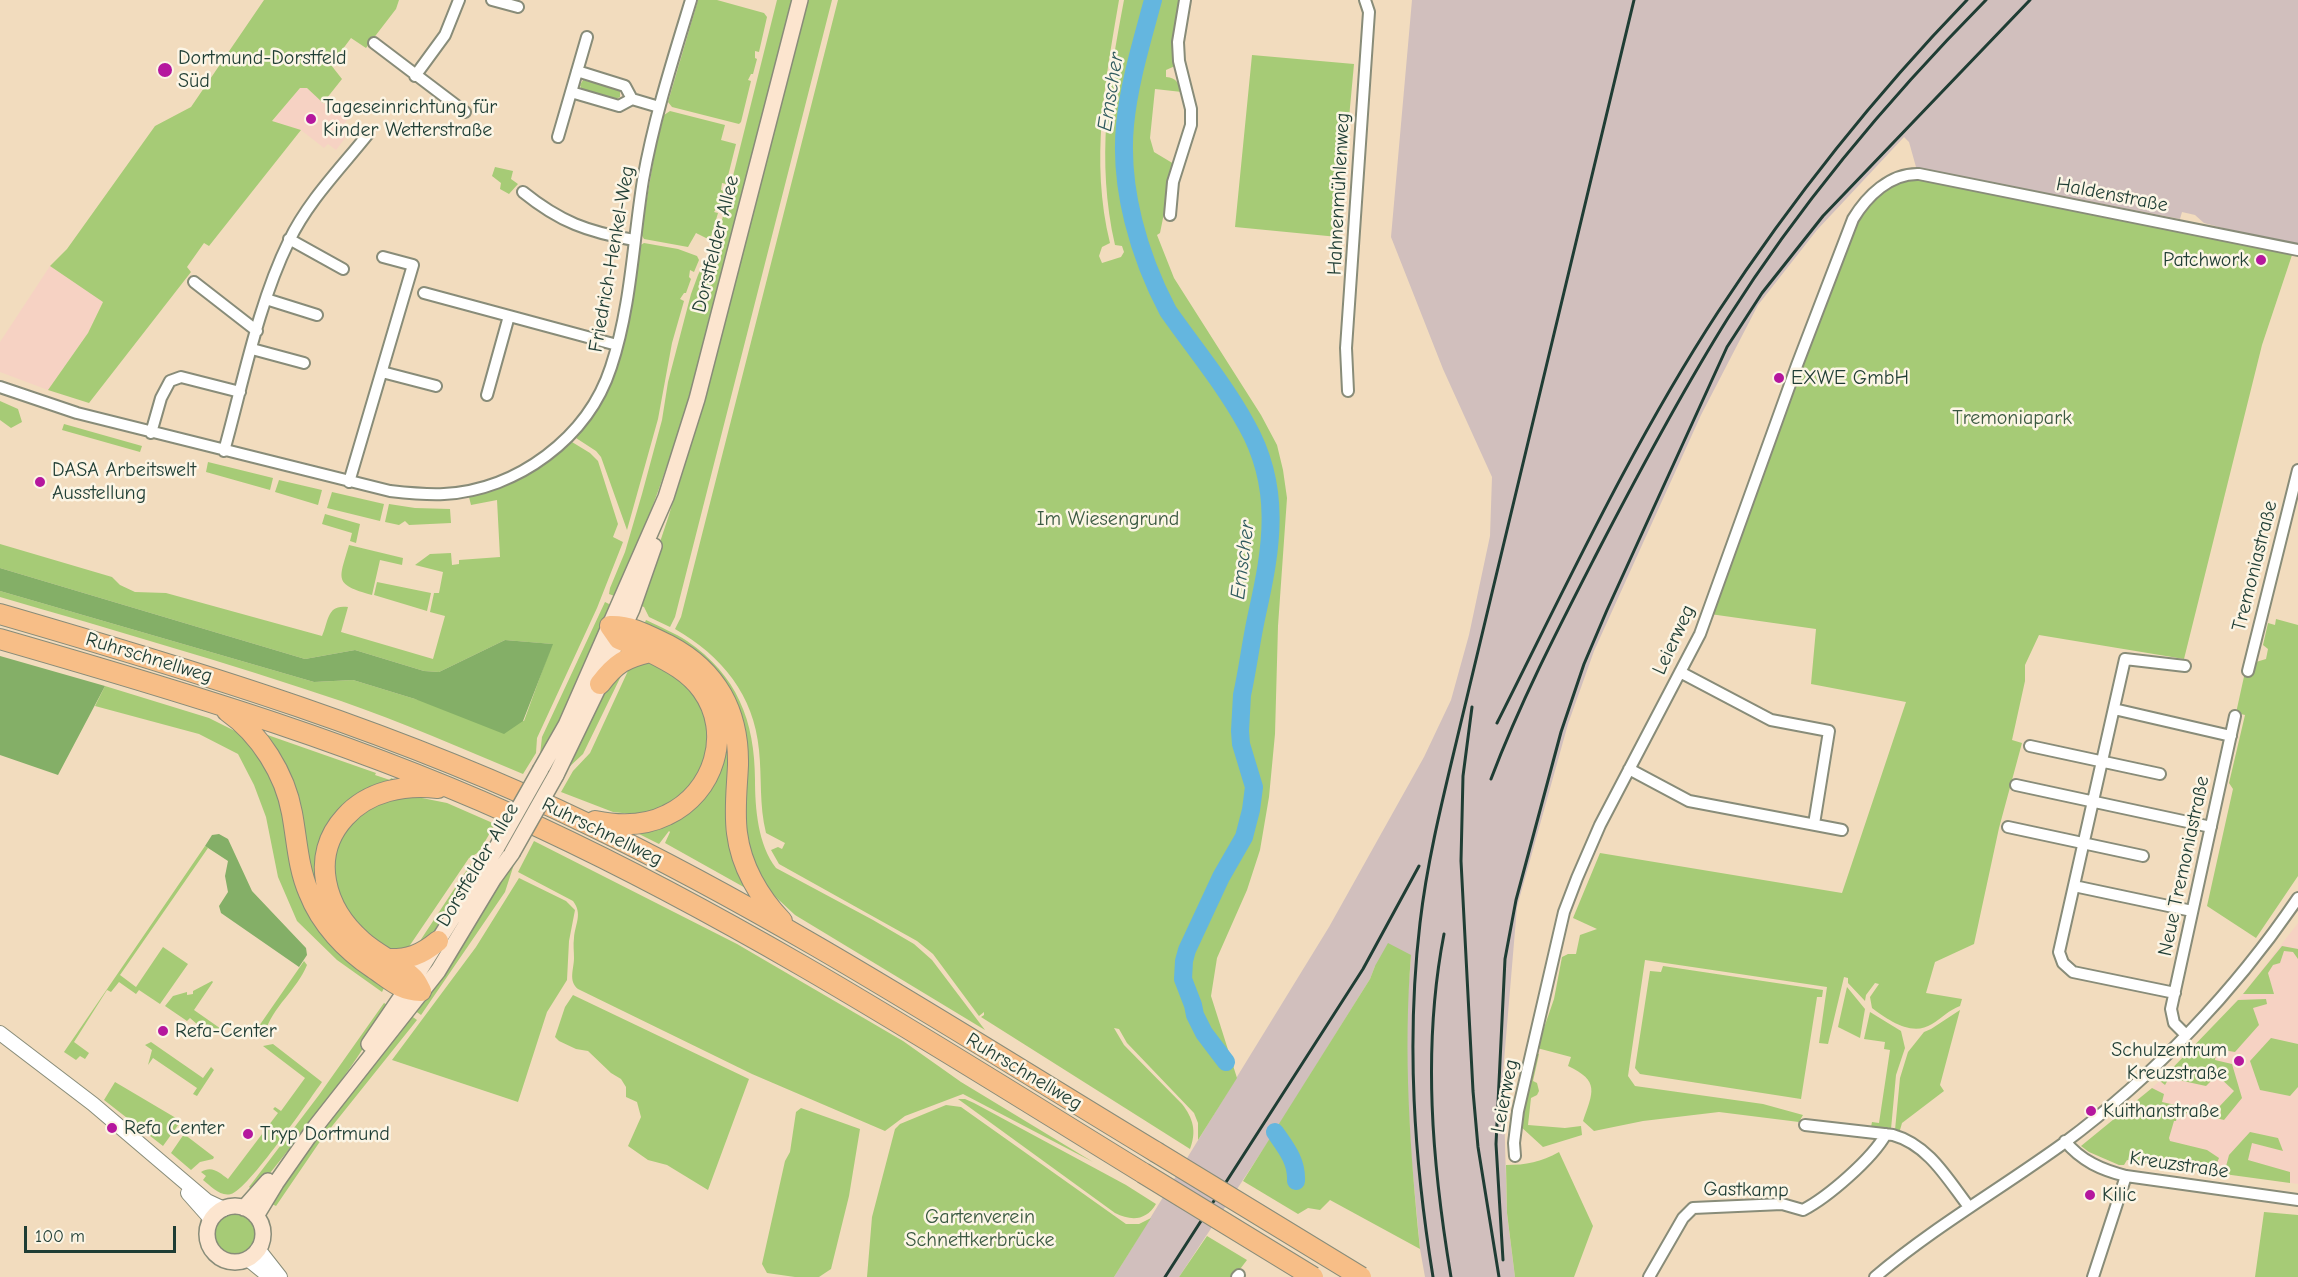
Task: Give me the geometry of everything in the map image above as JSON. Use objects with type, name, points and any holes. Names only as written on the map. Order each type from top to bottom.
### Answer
[{"type":"highway","name":"Ruhrschnellweg","points":[[0,614],[266,694],[421,751],[563,813],[658,859],[806,941],[1361,1277]]},
{"type":"highway","points":[[563,813],[604,823],[639,823],[667,815],[681,808],[695,795],[705,782],[714,763],[717,744],[716,723],[710,703],[694,680],[680,668],[650,652],[618,630]]},
{"type":"highway","points":[[618,630],[680,652],[697,664],[717,685],[732,716],[736,731],[738,766],[735,815],[737,836],[745,862],[751,877],[770,908],[780,920],[806,941]]},
{"type":"highway","name":"Ruhrschnellweg","points":[[0,639],[199,698],[354,751],[463,794],[574,844],[722,920],[839,987],[1313,1277]]},
{"type":"highway","points":[[600,684],[620,662],[650,652]]},
{"type":"highway","points":[[199,698],[221,707],[242,723],[278,771],[292,810],[303,878],[318,912],[343,943],[363,962],[414,987]]},
{"type":"highway","points":[[414,987],[340,918],[332,903],[324,872],[326,850],[336,828],[355,807],[379,794],[405,788],[427,787],[463,794]]},
{"type":"highway","points":[[386,959],[397,960],[416,956],[438,941]]},
{"type":"main road","name":"Dorstfelder Allee","points":[[250,1212],[276,1183],[414,987],[438,941],[497,847],[548,772],[600,684],[666,497],[700,388],[800,0]]},
{"type":"main road","name":"Dorstfelder Allee","points":[[414,987],[438,970],[494,878],[512,853],[592,664],[618,630]]},
{"type":"main road","points":[[233,1206],[250,1212],[263,1232],[253,1254],[235,1262],[226,1261],[212,1250],[207,1236],[211,1219],[224,1209],[233,1206]]},
{"type":"street","points":[[415,76],[445,35],[459,0]]},
{"type":"street","points":[[492,0],[518,7]]},
{"type":"street","name":"Friedrich-Henkel-Weg","points":[[0,387],[68,411],[390,491],[443,494],[495,484],[517,474],[557,447],[579,423],[600,391],[611,368],[624,314],[645,173],[659,107],[691,0]]},
{"type":"street","points":[[1170,216],[1173,182],[1191,124],[1191,109],[1179,61],[1178,42],[1185,0]]},
{"type":"street","name":"Hahnenmühlenweg","points":[[1348,391],[1346,348],[1369,12],[1365,0]]},
{"type":"street","points":[[558,137],[587,37]]},
{"type":"street","points":[[374,44],[465,112]]},
{"type":"street","points":[[577,71],[625,86],[632,99]]},
{"type":"street","points":[[571,92],[619,106],[632,99],[659,107]]},
{"type":"street","points":[[224,451],[266,299],[290,239],[307,210],[368,134]]},
{"type":"street","name":"Leierweg","points":[[1515,1156],[1514,1143],[1518,1111],[1564,912],[1576,878],[1600,825],[1703,626],[1797,365],[1853,219],[1863,202],[1892,180],[1909,174],[1919,174]]},
{"type":"street","name":"Haldenstraße","points":[[1919,174],[2298,250]]},
{"type":"street","points":[[523,192],[543,209],[580,228],[634,240]]},
{"type":"street","points":[[290,239],[343,269]]},
{"type":"street","points":[[349,482],[413,265],[383,257]]},
{"type":"street","points":[[194,282],[257,331]]},
{"type":"street","points":[[424,292],[617,345]]},
{"type":"street","points":[[266,299],[317,315]]},
{"type":"street","points":[[487,395],[509,316]]},
{"type":"street","points":[[252,349],[304,363]]},
{"type":"street","points":[[382,372],[436,386]]},
{"type":"street","points":[[151,433],[161,398],[170,381],[181,377],[240,392]]},
{"type":"street","name":"Tremoniastraße","points":[[2248,671],[2298,471]]},
{"type":"street","points":[[2175,993],[2073,972],[2063,963],[2059,952],[2125,659],[2185,666]]},
{"type":"street","points":[[1680,672],[1771,720],[1829,731],[1814,824]]},
{"type":"street","points":[[2114,709],[2231,736]]},
{"type":"street","name":"Neue Tremoniastraße","points":[[2186,1035],[2174,1023],[2171,1009],[2235,716]]},
{"type":"street","points":[[2030,746],[2160,774]]},
{"type":"street","points":[[1629,769],[1689,801],[1842,830]]},
{"type":"street","points":[[2016,785],[2211,827]]},
{"type":"street","points":[[2008,827],[2143,856]]},
{"type":"street","points":[[2074,886],[2192,911]]},
{"type":"street","points":[[1875,1277],[1969,1207],[2065,1141],[2145,1074],[2186,1035],[2229,987],[2276,930],[2298,898]]},
{"type":"street","points":[[0,1033],[93,1104],[207,1200],[224,1209]]},
{"type":"street","points":[[1805,1125],[1886,1134],[1906,1139],[1935,1162],[1969,1207]]},
{"type":"street","name":"Gastkamp","points":[[1649,1277],[1683,1218],[1693,1208],[1782,1204],[1803,1210],[1817,1203],[1878,1149],[1886,1134]]},
{"type":"street","name":"Kreuzstraße","points":[[2065,1141],[2074,1153],[2111,1173],[2298,1200]]},
{"type":"street","points":[[163,1165],[211,1219]]},
{"type":"street","points":[[2093,1277],[2126,1176]]},
{"type":"street","points":[[253,1254],[270,1277]]},
{"type":"street","points":[[253,1254],[280,1277]]},
{"type":"shaded area","points":[[1412,0],[2298,0],[2298,248],[2204,223],[2195,215],[2182,212],[2180,219],[1918,168],[1909,142],[1904,137],[1817,230],[1758,305],[1701,415],[1594,651],[1568,724],[1517,907],[1503,1073],[1507,1214],[1515,1277],[1425,1277],[1420,1249],[1411,1154],[1407,1085],[1407,1005],[1411,955],[1375,966],[1370,979],[1274,1133],[1179,1277],[1114,1277],[1329,927],[1424,757],[1451,700],[1469,635],[1490,536],[1492,477],[1443,369],[1391,237]]},
{"type":"shaded area","name":"Tageseinrichtung für Kinder Wetterstraße","points":[[300,88],[307,88],[323,103],[349,117],[344,124],[350,129],[349,133],[336,150],[328,144],[324,148],[301,130],[272,122]]},
{"type":"shaded area","points":[[50,266],[103,301],[88,333],[48,390],[0,372],[0,342]]},
{"type":"shaded area","name":"Schulzentrum Kreuzstraße","points":[[2298,923],[2298,1184],[2127,1160],[2124,1165],[2119,1165],[2081,1146],[2152,1088],[2200,1041],[2243,994]]},
{"type":"green space","points":[[264,0],[399,0],[396,9],[366,48],[351,38],[331,65],[342,79],[323,103],[307,88],[300,88],[272,121],[301,130],[209,246],[204,243],[187,267],[191,272],[89,403],[48,390],[88,333],[103,302],[50,266],[67,249],[155,126],[191,107]]},
{"type":"green space","points":[[698,0],[717,0],[764,13],[767,17],[759,52],[755,51],[757,59],[753,74],[748,80],[751,81],[739,124],[672,107],[668,102]]},
{"type":"green space","points":[[777,0],[794,0],[717,302],[672,451],[617,597],[609,594],[610,588],[625,552],[642,494],[662,420],[668,382],[691,294],[719,232]]},
{"type":"green space","points":[[805,0],[832,0],[675,617],[670,627],[649,617],[644,607],[639,605],[669,515],[717,351]]},
{"type":"green space","name":"Im Wiesengrund","points":[[838,0],[1119,0],[1105,91],[1100,152],[1104,212],[1110,243],[1102,247],[1099,256],[1102,263],[1121,257],[1124,252],[1122,246],[1115,245],[1109,214],[1105,152],[1109,92],[1124,0],[1180,0],[1173,42],[1175,66],[1166,70],[1166,77],[1175,80],[1182,92],[1155,89],[1150,138],[1154,152],[1174,164],[1160,233],[1157,235],[1174,278],[1261,415],[1277,445],[1287,498],[1278,626],[1275,734],[1269,797],[1260,850],[1247,890],[1217,958],[1211,996],[1237,1078],[1198,1140],[1198,1123],[1194,1113],[1127,1043],[1119,1029],[1114,1028],[1124,1045],[1186,1109],[1193,1131],[1190,1149],[981,1017],[984,1012],[979,1016],[933,954],[917,941],[779,864],[771,850],[778,847],[782,849],[785,843],[766,833],[756,730],[743,695],[721,665],[692,640],[675,629],[681,617]]},
{"type":"green space","points":[[1252,55],[1354,64],[1338,237],[1235,227]]},
{"type":"green space","points":[[583,80],[618,89],[620,97],[614,100],[582,91],[580,85]]},
{"type":"green space","points":[[670,111],[725,125],[721,140],[736,144],[726,184],[722,183],[721,190],[724,191],[720,206],[714,212],[718,213],[710,240],[696,233],[688,247],[644,239],[641,234],[655,151],[664,115]]},
{"type":"green space","points":[[495,167],[513,171],[511,179],[518,184],[509,194],[500,189],[501,183],[492,176]]},
{"type":"green space","name":"Tremoniapark","points":[[1909,176],[2293,252],[2262,345],[2184,659],[2039,635],[2025,665],[2025,681],[2012,740],[2022,743],[1999,828],[1974,944],[1935,962],[1926,993],[1962,999],[1960,1006],[1924,1028],[1908,1028],[1893,1022],[1872,1008],[1870,997],[1879,984],[1875,983],[1866,995],[1865,1001],[1848,983],[1848,978],[1844,977],[1828,1044],[1819,1043],[1827,987],[1645,960],[1628,1076],[1635,1086],[1763,1104],[1803,1115],[1799,1122],[1719,1112],[1643,1121],[1594,1131],[1583,1121],[1591,1095],[1589,1082],[1578,1071],[1568,1066],[1571,1057],[1537,1048],[1554,999],[1562,957],[1576,954],[1580,935],[1597,929],[1573,918],[1600,853],[1842,893],[1906,702],[1811,684],[1816,629],[1710,614],[1854,219],[1879,190]]},
{"type":"green space","points":[[644,243],[678,249],[697,256],[699,260],[694,272],[690,270],[691,279],[686,293],[680,299],[684,301],[672,343],[658,419],[627,530],[601,457],[576,438],[592,417],[614,371],[628,323],[639,246]]},
{"type":"green space","points":[[0,401],[18,409],[22,422],[11,428],[0,420]]},
{"type":"green space","points":[[64,424],[142,446],[140,452],[62,430]]},
{"type":"green space","points":[[572,442],[598,461],[618,524],[613,537],[623,542],[597,608],[537,738],[536,753],[523,774],[341,701],[214,660],[0,597],[0,591],[314,682],[353,680],[415,699],[524,721],[552,644],[505,640],[439,672],[424,671],[355,650],[305,659],[0,568],[0,544],[112,577],[120,585],[135,592],[166,593],[322,636],[332,611],[336,608],[348,607],[341,632],[433,659],[445,616],[430,612],[434,593],[439,593],[443,572],[415,565],[430,554],[451,553],[452,565],[459,564],[459,560],[500,557],[497,500],[471,505],[469,497],[525,477]]},
{"type":"green space","points":[[208,462],[273,478],[270,490],[206,472]]},
{"type":"green space","points":[[279,480],[322,490],[318,505],[275,492]]},
{"type":"green space","points":[[332,492],[384,504],[380,521],[327,508]]},
{"type":"green space","points":[[389,504],[415,508],[450,509],[451,523],[409,525],[405,521],[399,525],[385,522]]},
{"type":"green space","points":[[325,514],[360,524],[356,543],[350,541],[352,533],[322,524]]},
{"type":"green space","points":[[349,545],[403,558],[402,565],[380,560],[372,595],[359,591],[345,584],[342,579]]},
{"type":"green space","points":[[0,568],[305,659],[355,650],[424,671],[439,672],[505,640],[553,644],[523,721],[504,734],[415,699],[353,680],[314,682],[0,591]]},
{"type":"green space","points":[[377,582],[431,593],[427,611],[374,595]]},
{"type":"green space","points":[[605,602],[613,606],[551,738],[540,755],[542,737]]},
{"type":"green space","points":[[2276,619],[2298,625],[2298,876],[2256,938],[2207,906],[2233,789],[2229,783],[2245,715],[2236,713],[2245,672],[2252,674],[2256,662],[2266,659],[2268,649],[2263,645],[2268,623],[2275,625]]},
{"type":"green space","points":[[646,620],[682,638],[704,654],[719,669],[740,701],[751,738],[761,837],[776,868],[914,944],[932,960],[985,1030],[795,915],[765,887],[744,842],[742,744],[643,627]]},
{"type":"green space","points":[[0,656],[105,686],[58,775],[0,755]]},
{"type":"green space","points":[[646,658],[696,690],[712,730],[706,770],[677,805],[641,815],[613,812],[561,792],[573,771],[590,753],[633,660]]},
{"type":"green space","points":[[622,674],[583,754],[567,769],[610,679]]},
{"type":"green space","points":[[105,686],[209,718],[237,732],[254,747],[280,787],[296,878],[385,986],[382,992],[337,960],[297,921],[278,877],[266,817],[254,785],[238,754],[199,734],[95,706]]},
{"type":"green space","points":[[723,708],[749,890],[665,843],[669,831],[659,844],[635,832],[684,813]]},
{"type":"green space","points":[[259,732],[376,773],[375,775],[409,785],[344,809],[321,904]]},
{"type":"green space","points":[[412,796],[447,803],[495,824],[479,852],[469,858],[404,954],[394,954],[357,932],[329,874],[346,822],[391,797]]},
{"type":"green space","points":[[219,834],[228,839],[252,891],[306,948],[307,955],[299,967],[221,913],[219,906],[228,892],[225,876],[228,861],[205,846],[212,835]]},
{"type":"green space","points":[[534,841],[737,944],[903,1041],[961,1082],[1093,1162],[963,1094],[905,1116],[885,1131],[752,1074],[578,989],[572,979],[578,915],[576,906],[573,901],[518,872]]},
{"type":"green space","points":[[205,846],[208,848],[120,975],[136,987],[163,947],[188,964],[160,1004],[139,990],[136,994],[119,982],[111,992],[107,990],[74,1042],[89,1053],[85,1059],[80,1056],[76,1060],[64,1052]]},
{"type":"green space","points":[[484,854],[438,930],[414,950],[470,865]]},
{"type":"green space","points":[[517,855],[505,892],[421,1015],[414,1010]]},
{"type":"green space","points":[[519,878],[566,901],[575,910],[569,941],[567,980],[547,1012],[518,1102],[392,1060],[476,947]]},
{"type":"green space","points":[[1388,943],[1411,955],[1408,1028],[1409,1102],[1420,1249],[1330,1200],[1320,1210],[1308,1208],[1298,1214],[1243,1181],[1370,979]]},
{"type":"green space","points":[[2282,946],[2298,949],[2298,959],[2293,952],[2284,951],[2280,963],[2273,965],[2268,973],[2274,994],[2243,994]]},
{"type":"green space","points":[[304,961],[307,965],[303,974],[273,1015],[265,1033],[262,1033],[259,1026]]},
{"type":"green space","points":[[1663,966],[1823,990],[1822,997],[1817,997],[1801,1099],[1640,1074],[1635,1068],[1650,971],[1661,972]]},
{"type":"green space","points":[[212,981],[194,1010],[224,1031],[222,1034],[212,1027],[207,1033],[190,1018],[187,1021],[165,1006],[173,996],[187,992],[187,995],[193,994],[193,991]]},
{"type":"green space","points":[[1847,987],[1865,1009],[1860,1038],[1838,1027]]},
{"type":"green space","points":[[573,995],[749,1079],[708,1190],[667,1165],[648,1160],[628,1146],[641,1117],[637,1102],[626,1097],[626,1087],[621,1079],[611,1073],[588,1051],[576,1049],[555,1037],[565,1007]]},
{"type":"green space","points":[[2266,999],[2267,1004],[2253,1008],[2259,1025],[2235,1052],[2217,1049],[2215,1060],[2232,1064],[2242,1098],[2224,1120],[2192,1112],[2191,1114],[2185,1113],[2186,1107],[2220,1114],[2218,1108],[2234,1091],[2217,1075],[2206,1086],[2169,1078],[2165,1085],[2160,1081],[2238,1000]]},
{"type":"green space","points":[[384,1003],[389,1006],[359,1055],[326,1102],[255,1192],[249,1187],[319,1095]]},
{"type":"green space","points":[[1960,1010],[1940,1085],[1944,1091],[1902,1123],[1900,1130],[1895,1130],[1900,1078],[1908,1052],[1924,1032]]},
{"type":"green space","points":[[1870,1012],[1901,1031],[1905,1048],[1896,1075],[1891,1129],[1871,1127],[1872,1122],[1879,1123],[1890,1050],[1884,1049],[1885,1042],[1864,1039]]},
{"type":"green space","points":[[410,1015],[417,1020],[321,1140],[276,1206],[268,1202],[278,1186]]},
{"type":"green space","points":[[2271,1038],[2298,1044],[2298,1087],[2290,1096],[2260,1090],[2250,1061]]},
{"type":"green space","points":[[151,1042],[203,1078],[211,1067],[214,1070],[197,1096],[193,1094],[197,1088],[153,1058],[148,1065],[152,1050],[145,1045]]},
{"type":"green space","points":[[273,1044],[322,1082],[251,1177],[231,1194],[223,1194],[203,1180],[206,1176],[201,1172],[209,1169],[219,1172],[228,1179],[278,1113],[273,1109],[275,1107],[281,1111],[305,1078],[263,1046]]},
{"type":"green space","points":[[1536,1053],[1539,1054],[1533,1081],[1537,1083],[1539,1091],[1531,1098],[1528,1125],[1565,1128],[1581,1126],[1582,1135],[1543,1147],[1519,1125]]},
{"type":"green space","points":[[115,1082],[181,1121],[163,1146],[104,1100]]},
{"type":"green space","points":[[2152,1088],[2164,1094],[2162,1102],[2180,1106],[2170,1141],[2207,1150],[2219,1158],[2213,1173],[2127,1160],[2124,1165],[2119,1165],[2081,1146]]},
{"type":"green space","points":[[958,1099],[974,1103],[1126,1185],[1156,1204],[1148,1214],[1138,1218],[1115,1213]]},
{"type":"green space","name":"Gartenverein Schnettkerbrücke","points":[[946,1105],[961,1107],[1126,1224],[1139,1224],[1151,1218],[1114,1277],[867,1277],[872,1217],[895,1129],[900,1124]]},
{"type":"green space","points":[[801,1108],[860,1129],[849,1196],[831,1269],[819,1277],[795,1277],[767,1273],[762,1264],[785,1161],[790,1152],[796,1112]]},
{"type":"green space","points":[[2250,1132],[2278,1138],[2283,1151],[2252,1143],[2248,1160],[2290,1172],[2290,1183],[2224,1174],[2229,1155]]},
{"type":"green space","points":[[184,1134],[214,1157],[213,1159],[200,1162],[191,1170],[171,1153]]},
{"type":"green space","points":[[1559,1152],[1593,1226],[1574,1277],[1515,1277],[1507,1213],[1506,1165],[1533,1162]]},
{"type":"green space","points":[[2264,1212],[2298,1215],[2298,1277],[2255,1277]]},
{"type":"green space","points":[[234,1213],[249,1219],[255,1234],[249,1249],[234,1255],[219,1249],[213,1234],[219,1219]]},
{"type":"green space","points":[[1207,1236],[1247,1260],[1234,1277],[1179,1277]]},
{"type":"waterway","name":"Emscher","points":[[1153,0],[1140,46],[1125,125],[1125,173],[1133,221],[1148,268],[1168,311],[1219,380],[1246,424],[1265,471],[1271,518],[1267,565],[1242,695],[1241,744],[1254,787],[1251,810],[1244,837],[1221,877],[1184,961],[1183,979],[1195,1015],[1204,1033],[1226,1062]]},
{"type":"waterway","name":"Emscher","points":[[1275,1132],[1293,1161],[1296,1181]]},
{"type":"railway","points":[[1433,1277],[1421,1189],[1414,1100],[1413,1012],[1423,897],[1444,795],[1634,0]]},
{"type":"railway","points":[[1497,723],[1629,463],[1687,361],[1718,312],[1775,230],[1835,150],[1900,73],[1967,0]]},
{"type":"railway","points":[[1491,779],[1528,692],[1598,551],[1661,433],[1728,318],[1786,233],[1849,152],[1916,74],[1986,0]]},
{"type":"railway","points":[[1503,1260],[1496,1144],[1505,959],[1516,900],[1561,732],[1584,664],[1727,347],[1762,293],[1823,216],[2030,0]]},
{"type":"railway","points":[[1472,707],[1463,776],[1461,861],[1478,1147],[1499,1277]]},
{"type":"railway","points":[[1165,1277],[1363,969],[1419,866]]},
{"type":"railway","points":[[1444,934],[1433,1020],[1432,1105],[1439,1191],[1451,1277]]},
{"type":"place","name":"Dortmund-Dorstfeld Süd","points":[[165,70]]},
{"type":"place","name":"Tageseinrichtung für Kinder Wetterstraße","points":[[311,119]]},
{"type":"place","name":"Patchwork","points":[[2261,260]]},
{"type":"place","name":"EXWE GmbH","points":[[1779,378]]},
{"type":"place","name":"DASA Arbeitswelt Ausstellung","points":[[40,482]]},
{"type":"place","name":"Refa-Center","points":[[163,1031]]},
{"type":"place","name":"Schulzentrum Kreuzstraße","points":[[2239,1061]]},
{"type":"place","name":"Kuithanstraße","points":[[2091,1111]]},
{"type":"place","name":"Refa Center","points":[[112,1128]]},
{"type":"place","name":"Tryp Dortmund","points":[[248,1134]]},
{"type":"place","name":"Kilic","points":[[2090,1195]]}]
